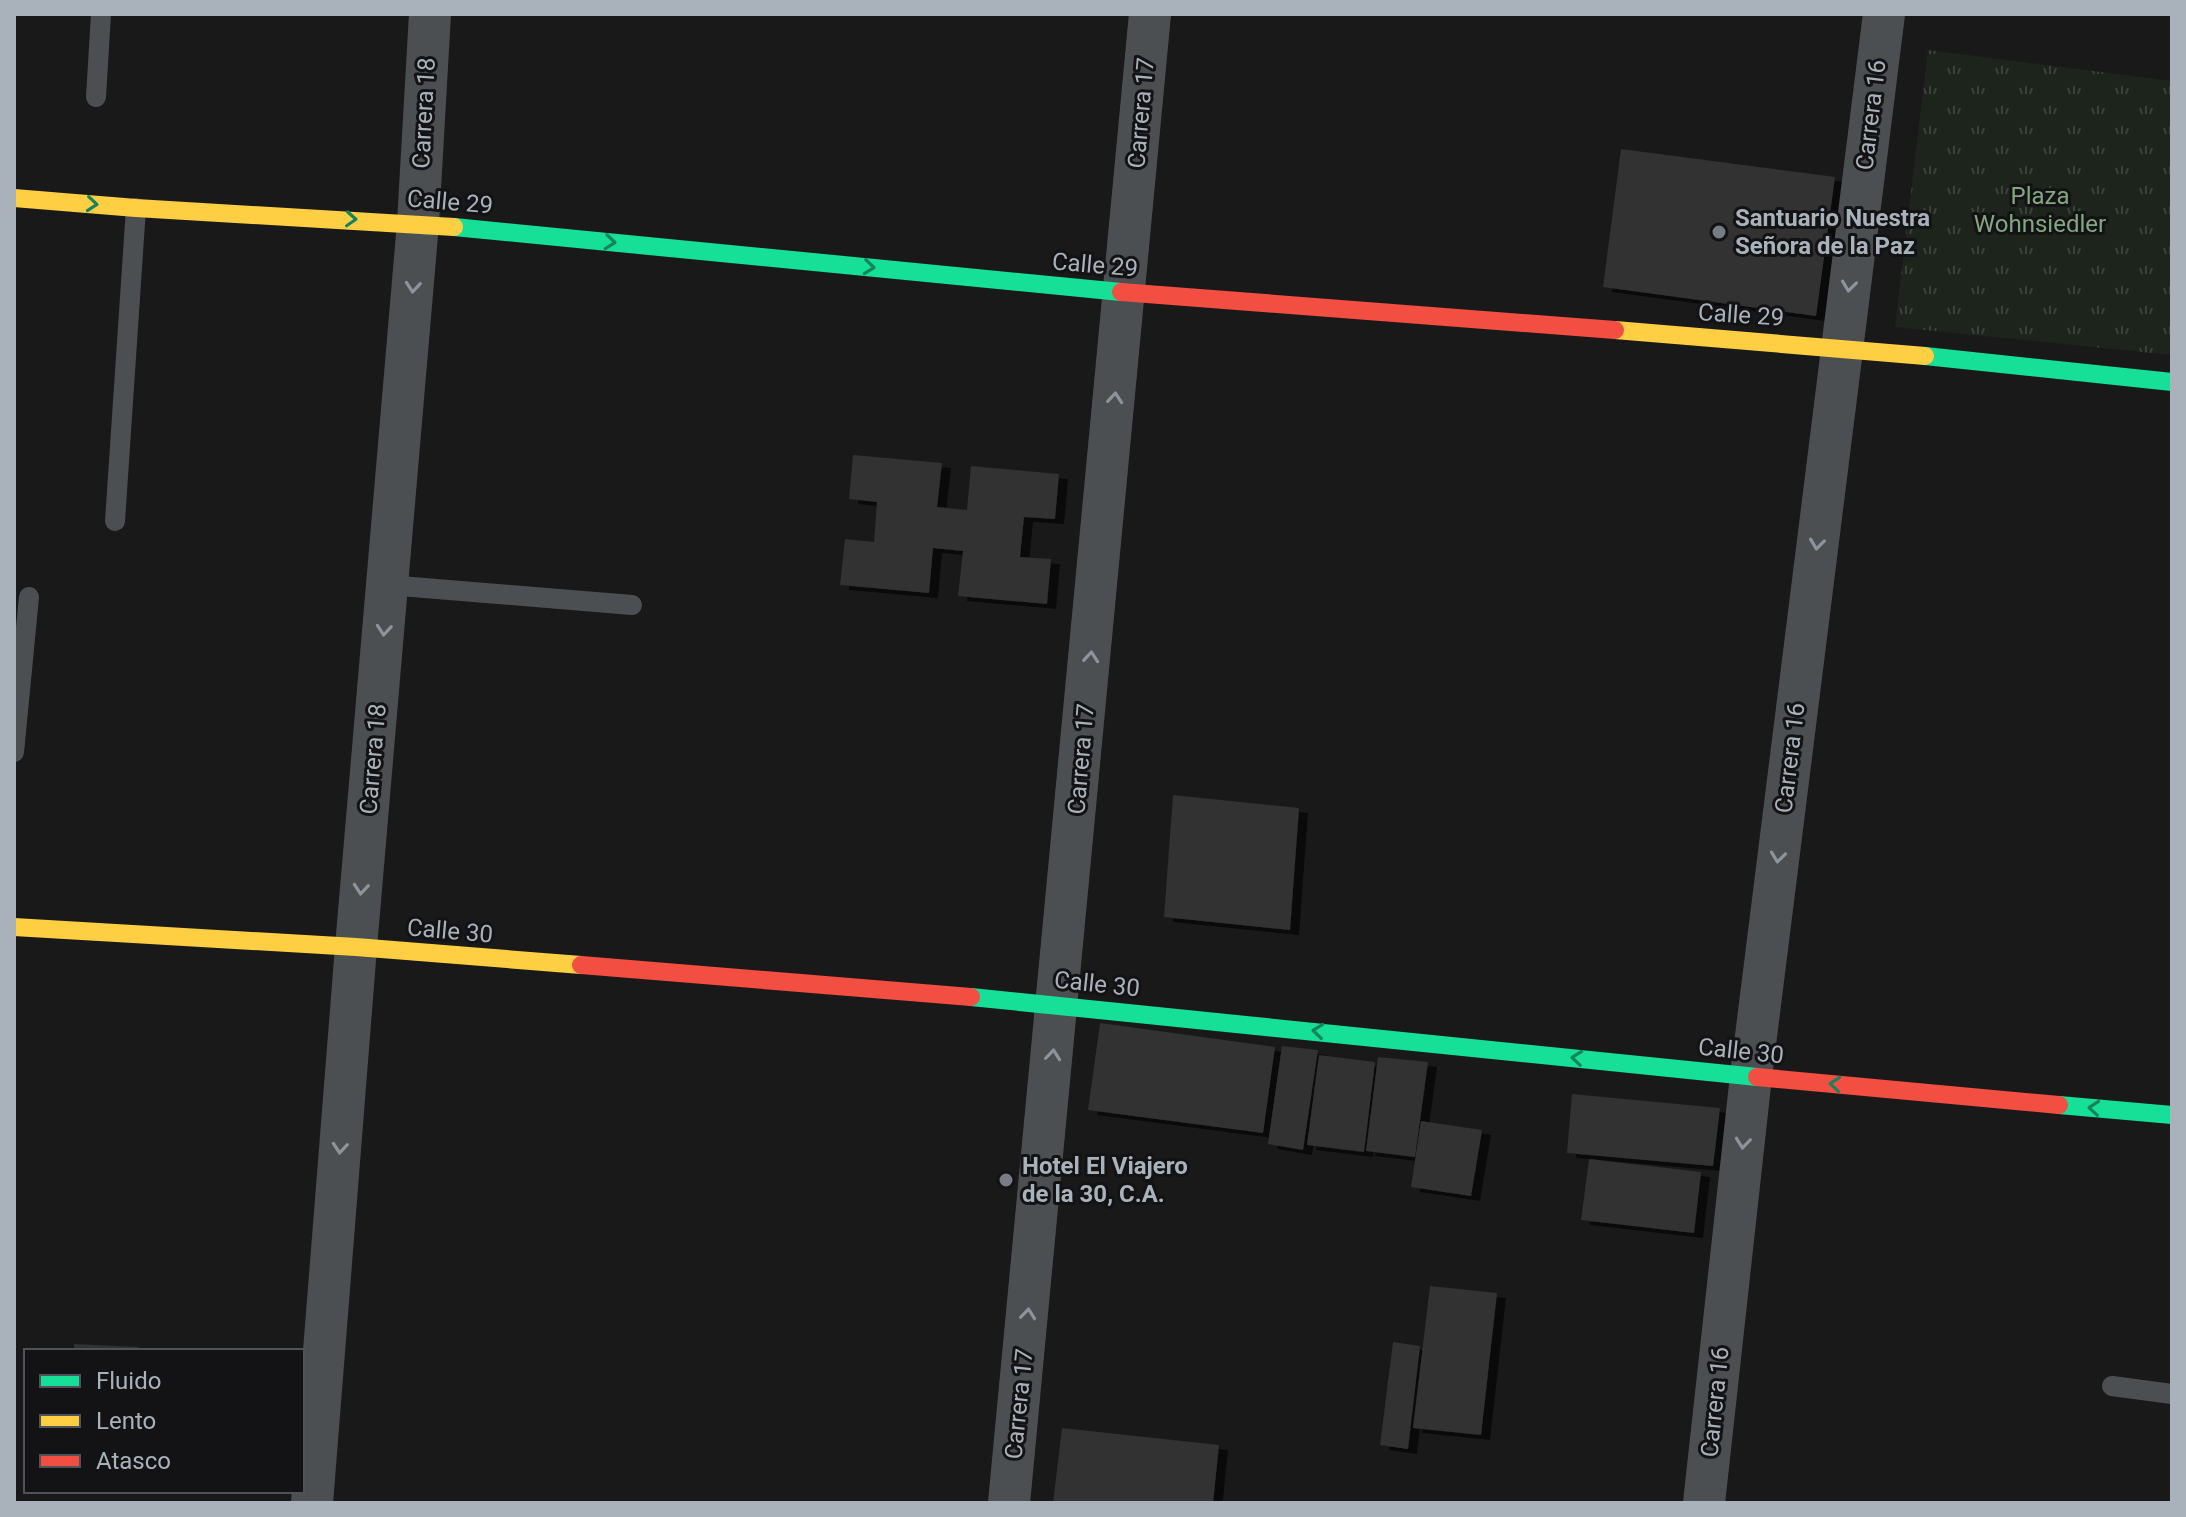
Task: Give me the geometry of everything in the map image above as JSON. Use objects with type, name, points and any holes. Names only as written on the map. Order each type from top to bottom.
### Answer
[{"type":"street","name":"Carrera 18","points":[[312,1503],[418,223],[430,14]]},
{"type":"street","name":"Carrera 17","points":[[1009,1503],[1150,14]]},
{"type":"street","name":"Carrera 16","points":[[1704,1503],[1751,1076],[1884,14]]},
{"type":"street","name":"Calle 29","points":[[14,198],[136,208],[418,223],[1125,292],[1841,347],[2172,382]]},
{"type":"street","name":"Calle 30","points":[[14,927],[356,947],[1058,1004],[1751,1076],[2172,1115]]},
{"type":"lane","points":[[96,97],[101,14]]},
{"type":"lane","points":[[115,521],[136,208]]},
{"type":"lane","points":[[388,585],[632,605]]},
{"type":"lane","points":[[14,752],[29,597]]},
{"type":"lane","points":[[2112,1386],[2172,1394]]},
{"type":"green space","name":"Plaza Wohnsiedler","points":[[1928,50],[2172,81],[2172,355],[1895,327]]},
{"type":"building","name":"Santuario Nuestra Señora de la Paz","points":[[1621,149],[1835,177],[1816,316],[1603,287]]},
{"type":"building","points":[[853,455],[942,463],[937,507],[967,510],[971,466],[1059,474],[1055,519],[1024,517],[1020,557],[1051,559],[1047,604],[958,596],[963,551],[933,548],[929,593],[840,585],[845,539],[874,542],[877,502],[849,499]]},
{"type":"building","points":[[1173,795],[1299,808],[1290,930],[1164,917]]},
{"type":"building","points":[[1100,1023],[1275,1047],[1263,1133],[1088,1110]]},
{"type":"building","points":[[1282,1046],[1318,1050],[1303,1150],[1268,1144]]},
{"type":"building","points":[[1319,1055],[1375,1062],[1364,1152],[1307,1145]]},
{"type":"building","points":[[1378,1057],[1428,1062],[1415,1157],[1366,1151]]},
{"type":"building","points":[[1572,1094],[1720,1108],[1713,1166],[1567,1153]]},
{"type":"building","points":[[1421,1121],[1482,1130],[1471,1196],[1411,1187]]},
{"type":"building","points":[[1589,1159],[1701,1172],[1694,1233],[1581,1220]]},
{"type":"building","points":[[1430,1286],[1497,1293],[1481,1435],[1413,1428]]},
{"type":"building","points":[[1393,1342],[1420,1346],[1408,1449],[1380,1445]]},
{"type":"building","points":[[74,1344],[139,1347],[139,1349],[74,1349]]},
{"type":"building","points":[[1062,1428],[1219,1445],[1213,1503],[1053,1503]]},
{"type":"traffic: fast","points":[[454,227],[1121,292]]},
{"type":"traffic: fast","points":[[1925,356],[2172,382]]},
{"type":"traffic: fast","points":[[971,997],[1757,1077]]},
{"type":"traffic: fast","points":[[2059,1105],[2172,1115]]},
{"type":"traffic: slow","points":[[14,198],[454,227]]},
{"type":"traffic: slow","points":[[1615,330],[1925,356]]},
{"type":"traffic: slow","points":[[14,927],[356,947],[581,965]]},
{"type":"traffic: jam","points":[[1121,292],[1615,330]]},
{"type":"traffic: jam","points":[[581,965],[971,997]]},
{"type":"traffic: jam","points":[[1757,1077],[2059,1105]]},
{"type":"place","name":"Santuario Nuestra Señora de la Paz","points":[[1719,232]]},
{"type":"place","name":"Hotel El Viajero de la 30, C.A.","points":[[1006,1180]]}]
